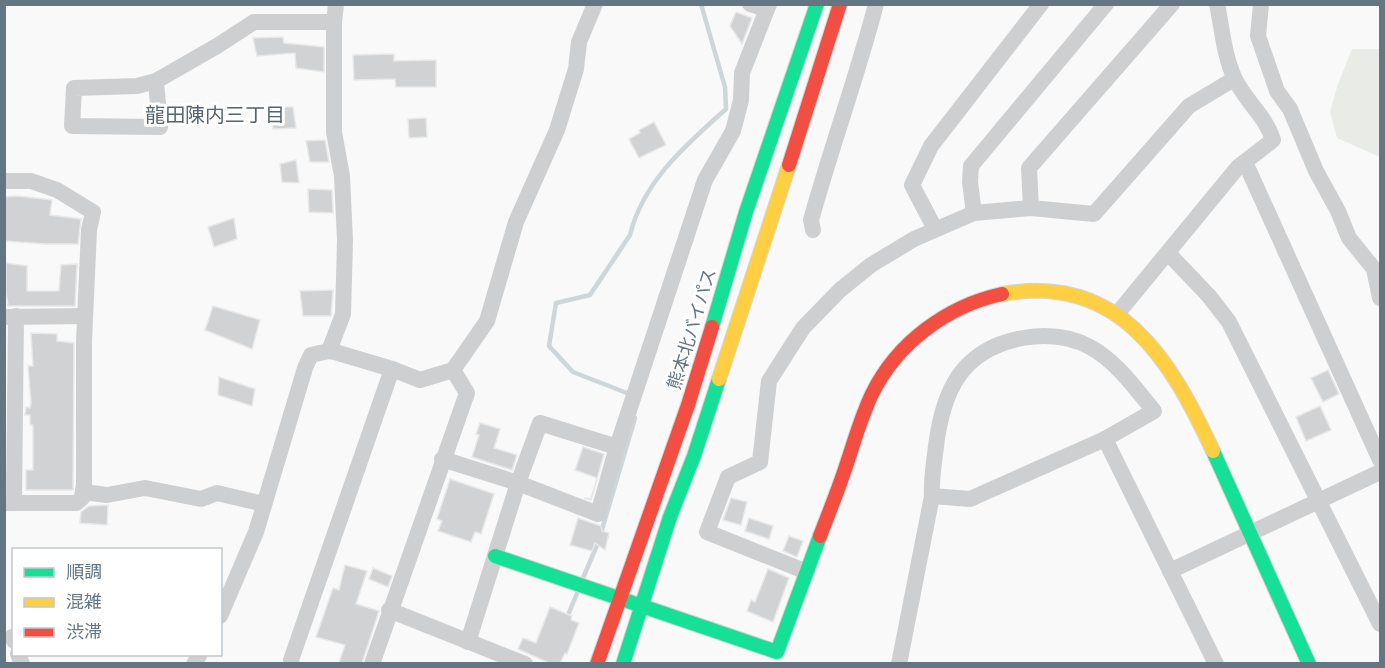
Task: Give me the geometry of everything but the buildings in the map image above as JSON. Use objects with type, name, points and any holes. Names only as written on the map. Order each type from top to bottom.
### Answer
[{"type":"main road","name":"熊本北バイパス","points":[[597,663],[687,405],[746,212],[818,4]]},
{"type":"main road","points":[[622,663],[670,517],[694,456],[840,4]]},
{"type":"main road","points":[[769,225],[797,171],[841,46]]},
{"type":"main road","points":[[730,218],[737,195]]},
{"type":"main road","points":[[495,556],[642,606],[775,658],[865,411],[879,380],[900,353],[918,336],[951,313],[970,304],[1012,292],[1033,290],[1070,295],[1117,314],[1154,347],[1179,384],[1251,533],[1309,663]]},
{"type":"main road","points":[[666,465],[682,377]]},
{"type":"street","points":[[329,351],[343,314],[342,176],[334,132],[333,22],[336,4]]},
{"type":"street","points":[[222,611],[256,532],[305,368],[311,355],[329,351],[392,369],[420,380],[453,370],[487,321],[516,222],[557,129],[576,69],[579,42],[595,4]]},
{"type":"street","points":[[442,459],[518,483],[598,514],[617,447],[705,180],[733,131],[741,100],[742,73],[768,7],[750,4]]},
{"type":"street","points":[[813,230],[811,220],[816,200],[865,47],[876,4]]},
{"type":"street","points":[[935,229],[912,185],[931,146],[1041,4]]},
{"type":"street","points":[[974,213],[970,182],[971,166],[1106,4]]},
{"type":"street","points":[[1031,208],[1029,168],[1172,4]]},
{"type":"street","points":[[1117,314],[1238,167],[1273,140],[1270,130],[1234,79],[1217,4]]},
{"type":"street","points":[[1261,4],[1258,36],[1277,91],[1290,109],[1316,171],[1349,238],[1374,269],[1380,298]]},
{"type":"street","points":[[156,81],[160,127],[72,126],[74,88],[137,86],[156,81],[254,22],[333,22]]},
{"type":"street","points":[[807,572],[707,532],[728,477],[760,462],[769,381],[803,328],[840,290],[871,266],[904,244],[974,213],[1031,208],[1094,214],[1190,106],[1234,79]]},
{"type":"street","points":[[1245,162],[1380,460]]},
{"type":"street","points":[[4,181],[31,181],[57,190],[93,212],[85,316],[82,498],[78,502],[9,503],[10,317],[85,316]]},
{"type":"street","points":[[1168,254],[1209,297],[1229,322],[1380,624]]},
{"type":"street","points":[[899,663],[932,496],[931,477],[939,425],[949,391],[963,369],[973,359],[999,345],[1035,336],[1058,336],[1090,347],[1112,363],[1154,411],[1106,439],[970,499],[932,496]]},
{"type":"street","points":[[292,663],[291,660],[392,369]]},
{"type":"street","points":[[372,663],[467,393],[453,370]]},
{"type":"street","points":[[468,642],[518,483],[540,423],[617,447]]},
{"type":"street","points":[[1106,439],[1216,663]]},
{"type":"street","points":[[1170,571],[1380,472]]},
{"type":"street","points":[[83,492],[107,495],[145,488],[201,499],[217,493],[264,504]]},
{"type":"street","points":[[389,610],[525,663]]},
{"type":"shaded area","points":[[1352,49],[1380,49],[1380,157],[1337,138],[1330,112]]},
{"type":"waterway","points":[[632,395],[573,372],[549,346],[556,303],[590,295],[630,235],[645,197],[656,181],[682,150],[726,109],[725,87],[701,4]]},
{"type":"waterway","points":[[583,578],[598,543],[635,418]]},
{"type":"waterway","points":[[566,620],[578,591]]},
{"type":"traffic: fast","points":[[712,327],[746,212],[817,4]]},
{"type":"traffic: fast","points":[[623,664],[670,517],[694,456],[719,379]]},
{"type":"traffic: fast","points":[[1213,451],[1309,664]]},
{"type":"traffic: fast","points":[[495,556],[777,652],[820,536]]},
{"type":"traffic: slow","points":[[719,379],[789,165]]},
{"type":"traffic: slow","points":[[1002,294],[1043,291],[1079,297],[1109,310],[1136,330],[1158,355],[1178,385],[1213,451]]},
{"type":"traffic: jam","points":[[789,165],[840,4]]},
{"type":"traffic: jam","points":[[820,536],[868,403],[895,359],[910,343],[943,317],[1002,294]]},
{"type":"traffic: jam","points":[[597,664],[688,405],[712,327]]},
{"type":"district","name":"龍田陳内三丁目","points":[[215,115]]}]
